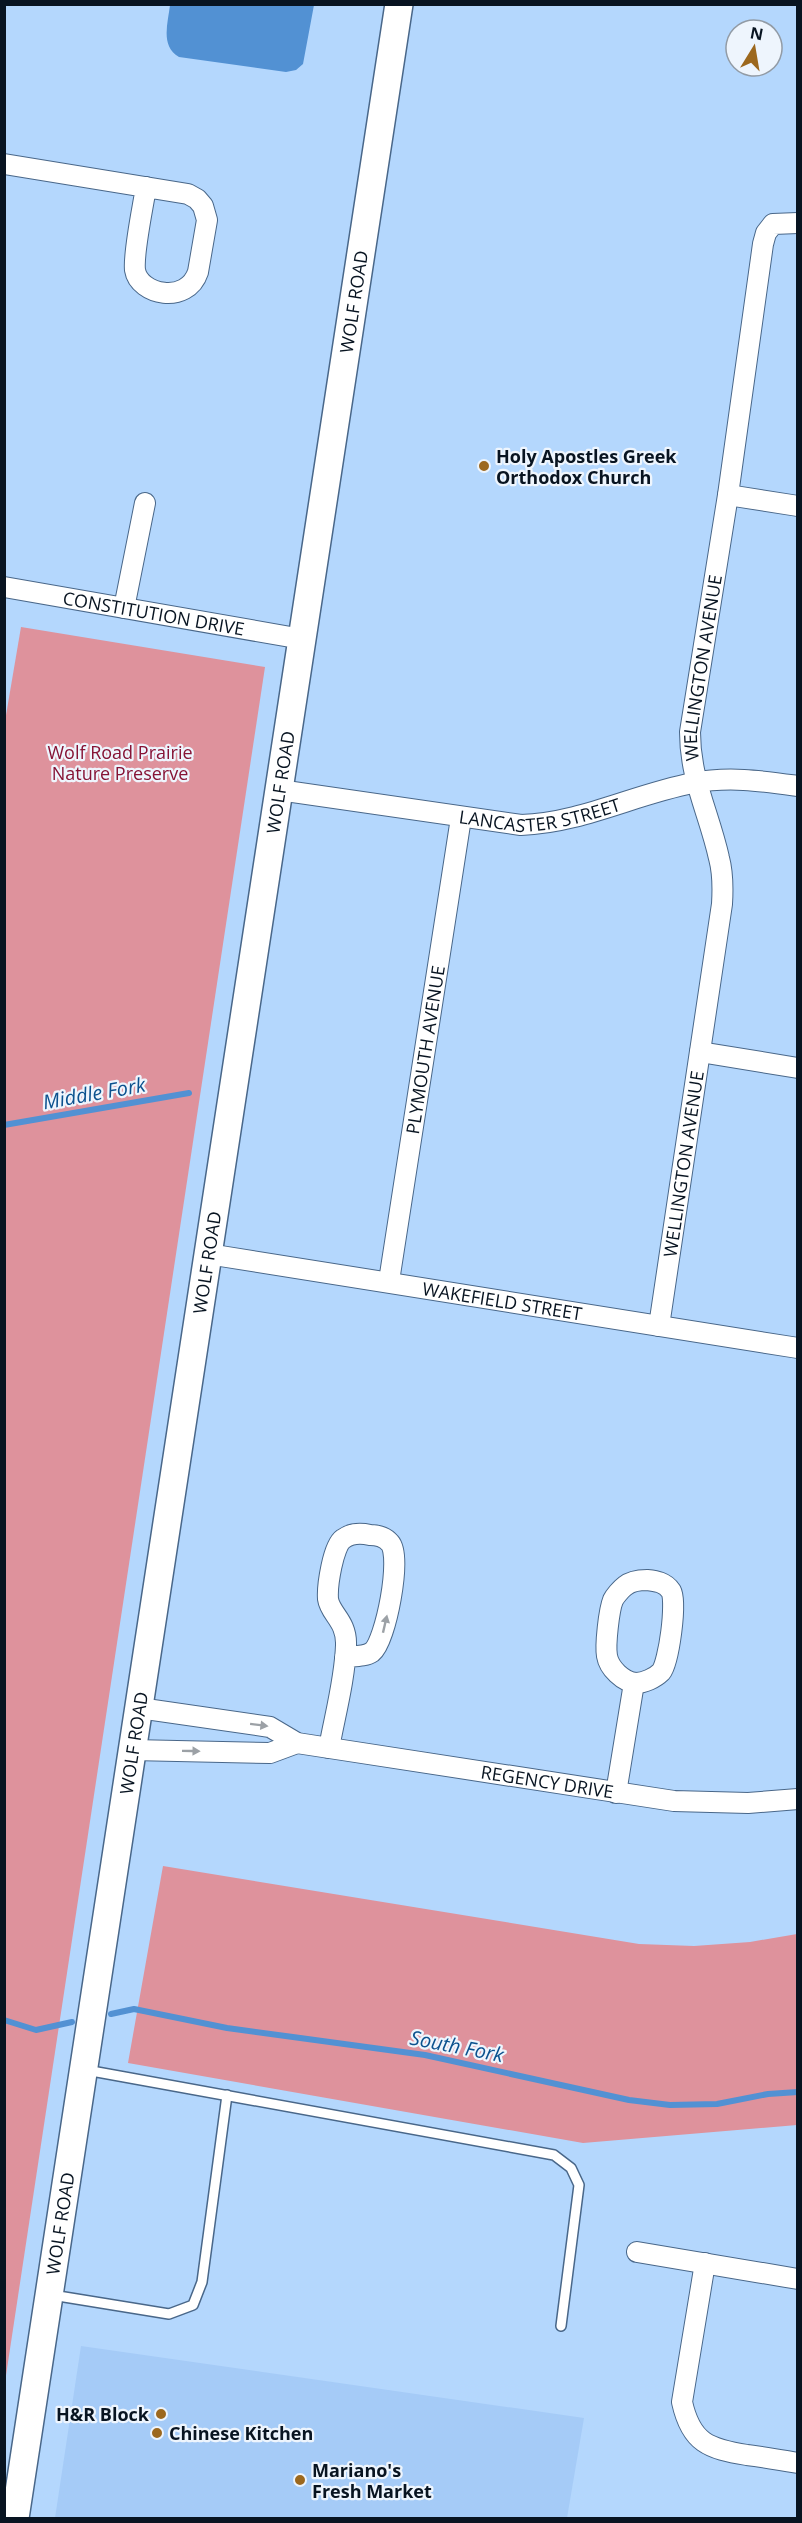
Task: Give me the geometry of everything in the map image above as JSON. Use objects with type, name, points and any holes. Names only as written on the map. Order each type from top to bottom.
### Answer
[{"type":"main road","name":"WOLF ROAD","points":[[15,2518],[399,4]]},
{"type":"street","points":[[4,164],[146,187],[188,194],[197,199],[206,213],[207,220],[198,272],[195,280],[184,292],[164,293],[145,285],[138,278],[135,262],[146,187]]},
{"type":"street","name":"WELLINGTON AVENUE","points":[[659,1326],[720,927],[723,881],[720,860],[695,782],[690,757],[690,732],[728,495],[763,244],[766,233],[773,224],[798,223]]},
{"type":"street","points":[[728,495],[798,506]]},
{"type":"street","points":[[124,608],[145,503]]},
{"type":"street","name":"CONSTITUTION DRIVE","points":[[4,587],[302,639]]},
{"type":"street","name":"LANCASTER STREET","points":[[279,789],[461,818],[521,825],[561,822],[695,782],[752,779],[798,786]]},
{"type":"street","name":"PLYMOUTH AVENUE","points":[[389,1281],[461,818]]},
{"type":"street","points":[[700,1052],[798,1068]]},
{"type":"street","name":"WAKEFIELD STREET","points":[[208,1254],[389,1281],[798,1348]]},
{"type":"street","points":[[329,1749],[346,1643],[342,1622],[328,1599],[335,1550],[345,1537],[356,1534],[381,1537],[391,1543],[396,1559],[385,1627],[376,1647],[370,1653],[345,1657]]},
{"type":"street","points":[[647,1580],[666,1584],[672,1593],[674,1603],[666,1661],[662,1671],[644,1682],[634,1683],[624,1678],[611,1665],[607,1657],[613,1600],[626,1585],[647,1580]]},
{"type":"street","points":[[616,1793],[634,1683]]},
{"type":"street","name":"REGENCY DRIVE","points":[[139,1708],[270,1727],[297,1743],[329,1749],[616,1793],[674,1801],[713,1803],[798,1799]]},
{"type":"street","points":[[132,1750],[270,1753],[297,1743]]},
{"type":"street","points":[[637,2252],[798,2278]]},
{"type":"street","points":[[705,2263],[682,2402],[686,2420],[694,2433],[716,2450],[798,2463]]},
{"type":"lane","points":[[84,2070],[554,2155],[571,2168],[579,2186],[561,2326]]},
{"type":"lane","points":[[50,2295],[169,2314],[193,2305],[202,2282],[227,2095]]},
{"type":"shaded area","points":[[170,5],[314,5],[303,64],[296,70],[286,72],[179,57],[169,47],[167,40]]},
{"type":"shaded area","points":[[81,2346],[584,2418],[567,2518],[55,2518]]},
{"type":"green space","name":"Wolf Road Prairie Nature Preserve","points":[[21,627],[265,667],[5,2382],[4,727]]},
{"type":"green space","points":[[163,1866],[639,1944],[694,1946],[750,1942],[797,1934],[797,2125],[583,2143],[128,2063]]},
{"type":"waterway","name":"Middle Fork","points":[[4,1125],[189,1093]]},
{"type":"waterway","name":"South Fork","points":[[111,2014],[134,2009],[227,2028],[425,2055],[629,2100],[670,2105],[717,2104],[768,2094],[798,2092]]},
{"type":"waterway","name":"South Fork","points":[[4,2020],[36,2030],[72,2022]]},
{"type":"place","name":"Holy Apostles Greek Orthodox Church","points":[[484,466]]},
{"type":"place","name":"H&R Block","points":[[161,2414]]},
{"type":"place","name":"Chinese Kitchen","points":[[157,2433]]},
{"type":"place","name":"Mariano's Fresh Market","points":[[300,2480]]}]
